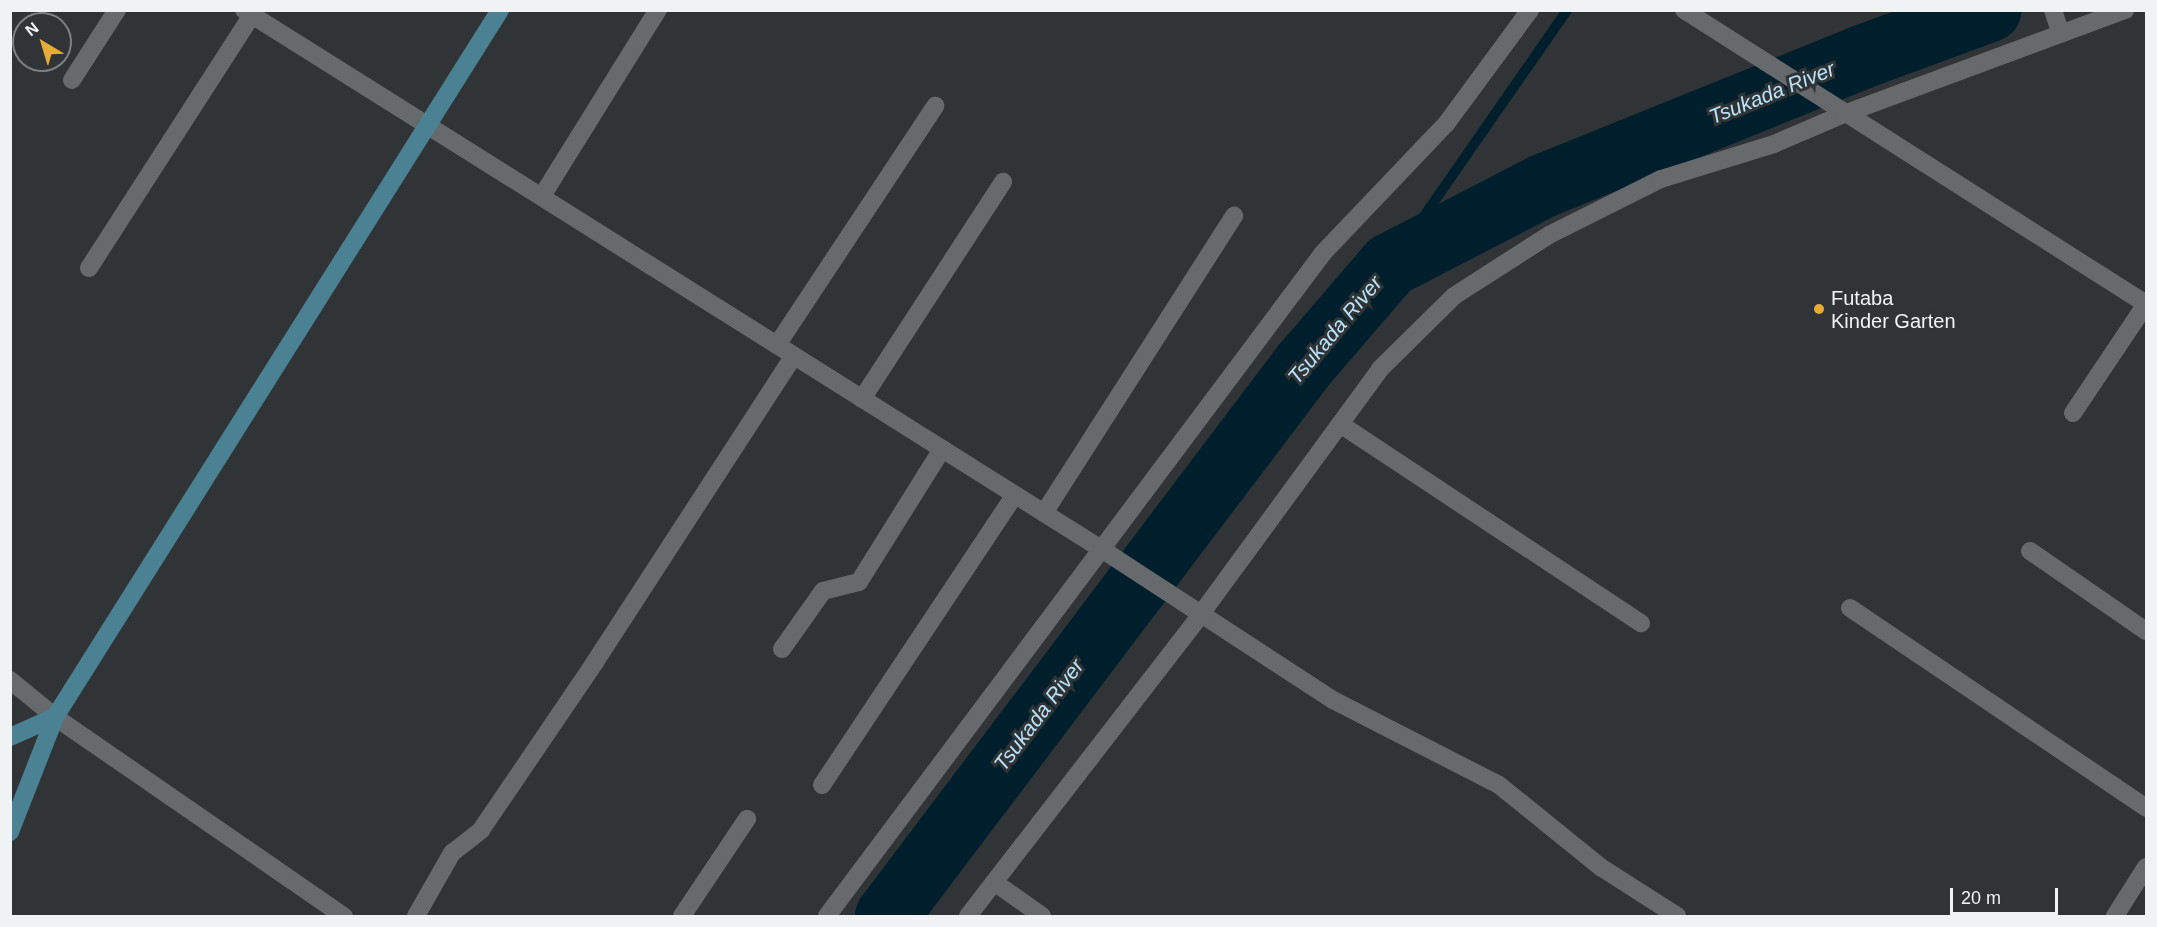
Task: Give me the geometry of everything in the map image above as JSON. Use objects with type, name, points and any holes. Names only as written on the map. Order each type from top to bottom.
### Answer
[{"type":"street","points":[[72,80],[117,10]]},
{"type":"street","points":[[10,832],[55,717],[500,10]]},
{"type":"street","points":[[542,196],[658,10]]},
{"type":"street","points":[[827,916],[1323,253],[1446,124],[1530,10]]},
{"type":"street","points":[[1684,10],[1844,114],[2146,304],[2073,413]]},
{"type":"street","points":[[968,916],[1194,609],[1340,424],[1380,369],[1454,296],[1549,235],[1661,179],[1774,144],[2056,20],[2126,10]]},
{"type":"street","points":[[89,268],[248,13],[1103,550],[1333,700],[1499,785],[1602,868],[1677,916]]},
{"type":"street","points":[[777,345],[935,106]]},
{"type":"street","points":[[862,399],[1003,182]]},
{"type":"street","points":[[1044,513],[1234,216]]},
{"type":"street","points":[[416,916],[452,853],[481,830],[596,662],[793,357]]},
{"type":"street","points":[[1340,424],[1641,623]]},
{"type":"street","points":[[782,649],[824,591],[859,582],[942,449]]},
{"type":"street","points":[[822,785],[1015,495]]},
{"type":"street","points":[[2030,551],[2146,631]]},
{"type":"street","points":[[1850,608],[2146,808]]},
{"type":"street","points":[[10,680],[55,717],[344,916]]},
{"type":"street","points":[[10,737],[55,717]]},
{"type":"street","points":[[682,916],[747,819]]},
{"type":"street","points":[[2115,916],[2146,867]]},
{"type":"street","points":[[994,882],[1042,916]]},
{"type":"waterway","points":[[1390,265],[1567,10]]},
{"type":"waterway","name":"Tsukada River","points":[[887,916],[1303,366],[1390,265],[1543,186],[1862,57],[1990,10]]},
{"type":"place","name":"Futaba Kinder Garten","points":[[1819,309]]}]
